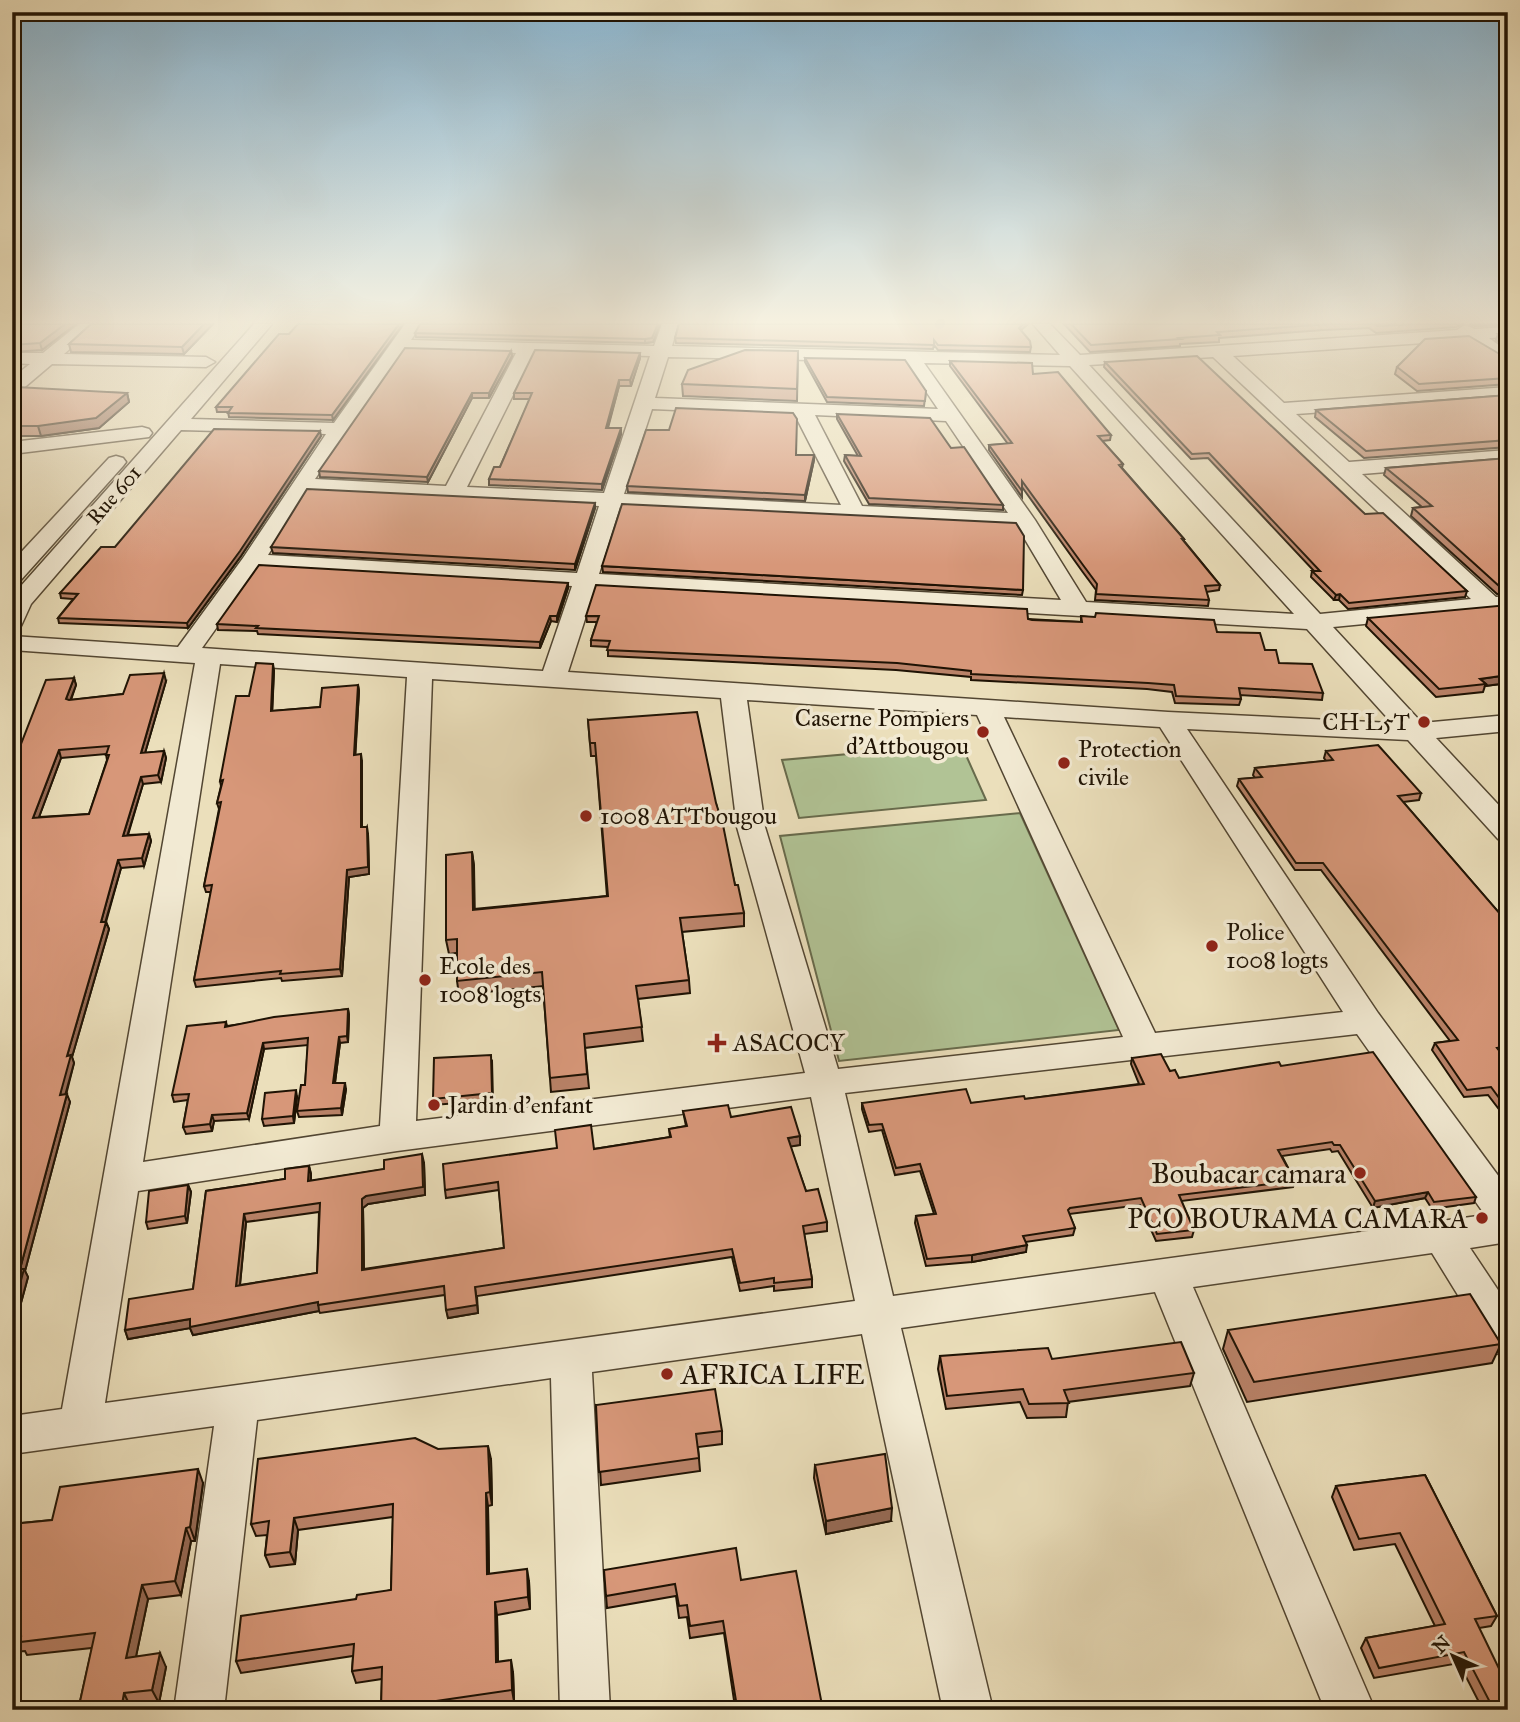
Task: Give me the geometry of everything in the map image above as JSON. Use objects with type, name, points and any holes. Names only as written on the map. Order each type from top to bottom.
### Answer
[{"type":"street","name":"Rue 601","points":[[12,576],[168,404]]},
{"type":"street","name":"Rue 601","points":[[16,612],[193,404]]},
{"type":"street","points":[[80,1426],[122,1179],[197,656],[301,485],[358,404]]},
{"type":"street","points":[[453,493],[499,404]]},
{"type":"street","points":[[553,679],[644,404]]},
{"type":"street","points":[[680,404],[951,415]]},
{"type":"street","points":[[944,404],[1024,520],[1078,608]]},
{"type":"street","points":[[1115,404],[1508,833]]},
{"type":"street","points":[[1274,404],[1499,604]]},
{"type":"street","points":[[1279,409],[1345,404]]},
{"type":"street","points":[[802,409],[855,512]]},
{"type":"street","points":[[176,424],[340,429]]},
{"type":"street","points":[[12,448],[142,433]]},
{"type":"street","points":[[1344,469],[1503,460]]},
{"type":"street","points":[[301,485],[1024,520]]},
{"type":"street","points":[[253,561],[1314,622],[1499,604]]},
{"type":"street","points":[[12,643],[1168,720],[1416,732],[1508,723]]},
{"type":"street","points":[[397,1137],[420,670]]},
{"type":"street","points":[[733,692],[751,827],[824,1083],[968,1710]]},
{"type":"street","points":[[987,708],[1144,1046]]},
{"type":"street","points":[[1168,720],[1366,1021],[1508,1218]]},
{"type":"street","points":[[122,1179],[397,1137],[824,1083],[1366,1021]]},
{"type":"street","points":[[12,1436],[1508,1227]]},
{"type":"street","points":[[1442,1236],[1508,1340]]},
{"type":"street","points":[[1168,1275],[1350,1710]]},
{"type":"street","points":[[571,1358],[584,1710]]},
{"type":"street","points":[[199,1710],[238,1404]]},
{"type":"green space","points":[[961,744],[986,800],[799,818],[782,760]]},
{"type":"green space","points":[[1020,813],[1119,1030],[839,1061],[780,836]]},
{"type":"building","points":[[12,404],[113,404],[96,418],[38,426],[12,426]]},
{"type":"building","points":[[218,404],[340,404],[332,415],[228,413],[232,407],[216,407]]},
{"type":"building","points":[[366,404],[466,404],[427,477],[319,471]]},
{"type":"building","points":[[527,404],[612,404],[606,428],[621,428],[602,484],[489,479],[494,467],[500,467]]},
{"type":"building","points":[[983,404],[1085,404],[1111,435],[1098,436],[1123,464],[1119,465],[1220,585],[1205,586],[1209,600],[1096,594],[1097,584],[1022,481],[1022,491],[989,445],[1012,443]]},
{"type":"building","points":[[1145,404],[1248,404],[1365,514],[1383,513],[1467,591],[1349,603],[1340,594],[1336,595],[1312,571],[1320,571],[1209,453],[1192,454]]},
{"type":"building","points":[[1388,404],[1508,404],[1508,440],[1366,451],[1316,410]]},
{"type":"building","points":[[676,408],[793,413],[797,419],[796,455],[814,455],[805,495],[627,486],[646,430],[669,430]]},
{"type":"building","points":[[837,414],[930,418],[951,448],[964,447],[1003,505],[869,498],[845,455],[861,456]]},
{"type":"building","points":[[214,429],[320,431],[240,551],[187,623],[58,618],[78,594],[60,593],[101,547],[115,547]]},
{"type":"building","points":[[1508,458],[1508,586],[1499,586],[1413,508],[1432,506],[1386,468]]},
{"type":"building","points":[[307,489],[595,503],[575,564],[271,547]]},
{"type":"building","points":[[622,504],[1016,523],[1024,536],[1023,590],[602,566]]},
{"type":"building","points":[[259,565],[568,583],[557,616],[550,616],[540,642],[217,624]]},
{"type":"building","points":[[596,585],[1027,609],[1028,619],[1032,620],[1082,622],[1081,616],[1095,617],[1096,613],[1214,620],[1217,632],[1260,633],[1265,650],[1276,650],[1279,663],[1312,664],[1323,693],[1239,688],[1241,699],[1176,696],[1174,685],[971,674],[971,671],[897,663],[607,650],[610,641],[591,640],[599,616],[586,616]]},
{"type":"building","points":[[1508,605],[1508,675],[1480,679],[1486,684],[1439,689],[1368,618]]},
{"type":"building","points":[[256,663],[273,664],[271,711],[320,707],[322,688],[358,685],[354,755],[361,754],[361,827],[367,827],[368,867],[347,870],[340,969],[280,974],[281,971],[194,980],[212,885],[204,886],[221,802],[217,803],[236,696],[249,696]]},
{"type":"building","points":[[164,673],[141,753],[164,751],[158,775],[141,777],[123,836],[149,834],[142,858],[118,860],[101,922],[106,922],[67,1056],[71,1055],[60,1095],[67,1094],[20,1269],[24,1269],[12,1314],[12,767],[46,680],[74,678],[66,699],[69,700],[123,694],[130,675]],"holes":[[[109,746],[106,755],[109,755],[89,814],[33,818],[59,750]]]},
{"type":"building","points":[[697,712],[735,885],[738,885],[744,913],[680,918],[689,980],[636,986],[642,1027],[584,1034],[587,1074],[550,1078],[542,972],[457,981],[457,939],[446,940],[446,855],[472,852],[473,910],[608,896],[595,743],[590,743],[588,720]]},
{"type":"building","points":[[1378,745],[1421,793],[1398,796],[1508,923],[1508,1046],[1497,1048],[1508,1062],[1508,1110],[1491,1087],[1467,1090],[1435,1043],[1458,1040],[1323,863],[1296,863],[1239,779],[1262,777],[1255,768],[1333,760],[1326,751]]},
{"type":"building","points":[[348,1009],[347,1036],[339,1037],[333,1083],[345,1083],[341,1108],[297,1111],[301,1085],[305,1085],[308,1038],[263,1043],[247,1113],[212,1115],[210,1124],[183,1127],[189,1094],[172,1095],[187,1026],[226,1022],[225,1027],[274,1017]]},
{"type":"building","points":[[1373,1052],[1476,1197],[1434,1202],[1428,1192],[1375,1201],[1340,1145],[1334,1145],[1332,1142],[1278,1150],[1295,1181],[1179,1195],[1194,1230],[1157,1234],[1141,1198],[1070,1208],[1068,1210],[1075,1228],[1023,1236],[1027,1245],[972,1255],[927,1259],[916,1216],[936,1214],[920,1164],[896,1168],[882,1124],[869,1125],[862,1103],[966,1089],[971,1103],[1144,1084],[1132,1058],[1161,1054],[1170,1071],[1175,1070],[1179,1078],[1279,1062],[1281,1066]]},
{"type":"building","points":[[491,1055],[492,1093],[433,1099],[434,1058]]},
{"type":"building","points":[[296,1090],[293,1116],[262,1119],[265,1093]]},
{"type":"building","points":[[728,1105],[731,1117],[791,1107],[800,1136],[788,1138],[806,1191],[818,1189],[827,1222],[803,1226],[812,1279],[774,1283],[774,1278],[740,1283],[732,1249],[475,1287],[477,1305],[446,1310],[444,1286],[318,1305],[318,1302],[190,1327],[190,1319],[125,1330],[129,1299],[193,1289],[206,1191],[285,1179],[285,1169],[309,1166],[308,1181],[384,1169],[384,1160],[422,1154],[423,1187],[366,1196],[362,1199],[362,1270],[504,1248],[498,1182],[445,1190],[443,1164],[557,1148],[555,1130],[591,1125],[594,1149],[671,1137],[669,1129],[687,1126],[683,1111]],"holes":[[[320,1203],[317,1273],[236,1286],[244,1214]]]},
{"type":"building","points":[[188,1185],[185,1216],[146,1222],[149,1191]]},
{"type":"building","points":[[1470,1294],[1501,1344],[1254,1382],[1228,1330]]},
{"type":"building","points":[[1181,1342],[1194,1373],[1064,1390],[1069,1403],[1029,1404],[1023,1389],[947,1396],[940,1356],[1048,1348],[1052,1359]]},
{"type":"building","points":[[715,1389],[722,1431],[696,1434],[699,1458],[599,1472],[596,1405]]},
{"type":"building","points":[[415,1438],[438,1449],[488,1446],[490,1492],[486,1493],[487,1574],[527,1569],[528,1597],[495,1602],[496,1662],[511,1660],[512,1690],[381,1709],[382,1667],[352,1671],[354,1644],[236,1661],[241,1616],[356,1599],[357,1595],[391,1590],[393,1504],[294,1518],[290,1552],[265,1555],[269,1521],[251,1524],[258,1459]]},
{"type":"building","points":[[885,1454],[892,1508],[826,1521],[815,1465]]},
{"type":"building","points":[[198,1469],[190,1527],[186,1528],[175,1581],[142,1585],[126,1658],[160,1653],[152,1690],[124,1693],[121,1710],[50,1710],[79,1706],[95,1633],[20,1642],[21,1637],[12,1638],[12,1524],[52,1520],[60,1487]]},
{"type":"building","points":[[1425,1475],[1497,1616],[1475,1619],[1505,1681],[1508,1681],[1508,1710],[1494,1710],[1464,1652],[1379,1668],[1366,1638],[1445,1624],[1400,1533],[1359,1539],[1336,1486]]},
{"type":"building","points":[[736,1548],[741,1580],[796,1571],[823,1710],[722,1710],[737,1707],[723,1621],[690,1626],[687,1605],[679,1606],[675,1584],[606,1596],[604,1570]]},
{"type":"place","name":"CH L5T","points":[[1424,722]]},
{"type":"place","name":"Caserne Pompiers d'Attbougou","points":[[983,732]]},
{"type":"place","name":"Protection civile","points":[[1064,763]]},
{"type":"place","name":"1008 ATTbougou","points":[[586,816]]},
{"type":"place","name":"Police 1008 logts","points":[[1212,946]]},
{"type":"place","name":"Ecole des 1008 logts","points":[[425,980]]},
{"type":"place","name":"ASACOCY","points":[[717,1043]]},
{"type":"place","name":"Jardin d'enfant","points":[[434,1105]]},
{"type":"place","name":"Boubacar camara","points":[[1360,1173]]},
{"type":"place","name":"PCO BOURAMA CAMARA","points":[[1482,1218]]},
{"type":"place","name":"AFRICA LIFE","points":[[667,1374]]}]
